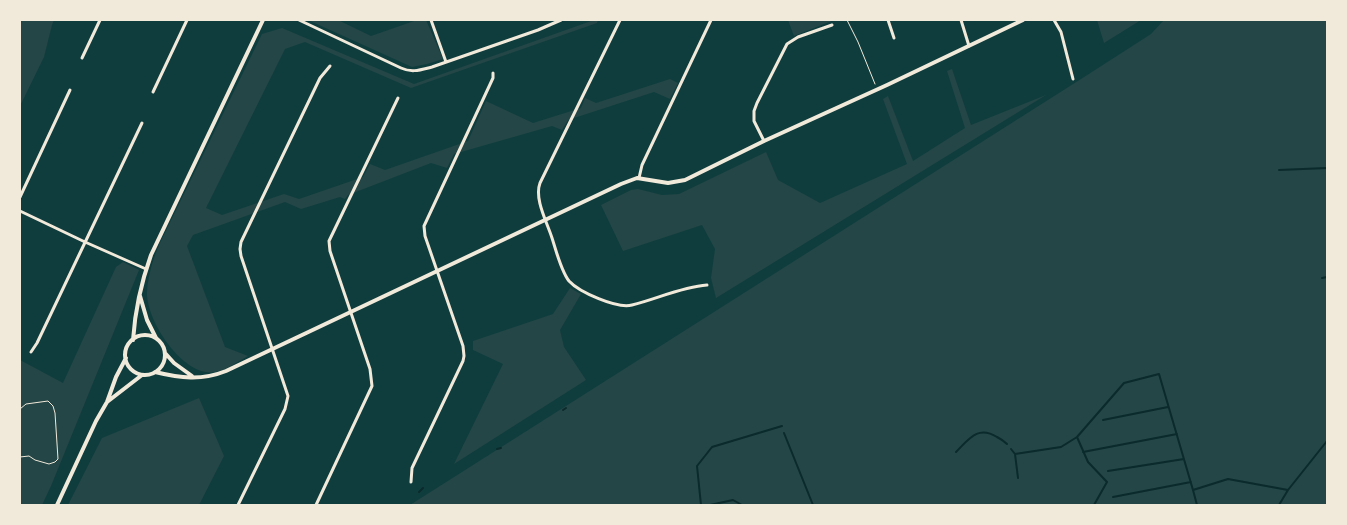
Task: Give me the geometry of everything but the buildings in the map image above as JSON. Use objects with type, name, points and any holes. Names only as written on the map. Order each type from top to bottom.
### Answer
[{"type":"street","points":[[82,58],[100,20]]},
{"type":"street","points":[[153,92],[187,20]]},
{"type":"street","points":[[133,340],[139,294],[155,244],[263,20]]},
{"type":"street","points":[[299,20],[406,71],[420,70],[446,62],[538,30],[561,20]]},
{"type":"street","points":[[430,20],[446,62]]},
{"type":"street","points":[[620,20],[538,187],[539,201],[568,280],[580,289],[608,303],[631,306],[707,284]]},
{"type":"street","points":[[639,178],[642,166],[711,20]]},
{"type":"street","points":[[888,20],[894,38]]},
{"type":"street","points":[[961,20],[969,46]]},
{"type":"street","points":[[107,402],[143,374],[154,372],[178,377],[209,377],[219,374],[634,179],[639,178],[668,183],[685,180],[1023,20]]},
{"type":"street","points":[[1054,20],[1061,32],[1073,79]]},
{"type":"street","points":[[764,142],[754,121],[754,111],[784,47],[794,39],[832,25]]},
{"type":"street","points":[[238,505],[288,399],[288,392],[241,256],[241,242],[320,78],[330,66]]},
{"type":"street","points":[[411,482],[412,468],[464,356],[463,346],[425,236],[424,226],[491,84],[493,73]]},
{"type":"street","points":[[20,197],[70,90]]},
{"type":"street","points":[[316,505],[372,386],[370,369],[330,251],[329,241],[398,98]]},
{"type":"street","points":[[31,352],[142,124]]},
{"type":"street","points":[[20,210],[146,269]]},
{"type":"street","points":[[139,294],[147,320],[165,352],[174,363],[194,377]]},
{"type":"street","points":[[57,505],[96,421],[107,402],[116,377],[126,358],[128,346],[133,340],[144,335],[156,338]]},
{"type":"street","points":[[154,372],[163,364],[165,352]]},
{"type":"street","points":[[126,358],[132,369],[143,374]]},
{"type":"path","points":[[847,20],[877,90]]},
{"type":"path","points":[[20,409],[26,404],[48,401],[53,406],[58,459],[50,464],[35,460],[29,456],[20,457]]},
{"type":"shaded area","points":[[20,20],[54,20],[44,57],[20,106]]},
{"type":"shaded area","points":[[308,20],[338,20],[371,36],[417,20],[426,20],[443,59],[412,67]]},
{"type":"shaded area","points":[[598,20],[597,23],[411,88],[305,42],[285,49],[206,208],[222,215],[284,194],[299,199],[363,177],[370,164],[385,170],[468,141],[486,101],[533,123],[581,108],[585,98],[596,103],[670,79],[678,83],[670,99],[654,92],[568,120],[562,130],[552,126],[454,154],[447,168],[431,163],[348,195],[345,199],[340,197],[301,209],[285,202],[193,235],[187,246],[225,347],[248,356],[223,370],[206,372],[195,369],[185,362],[166,341],[158,328],[148,303],[147,292],[153,261],[262,34],[282,28],[414,84]]},
{"type":"shaded area","points":[[788,20],[834,20],[794,36]]},
{"type":"shaded area","points":[[1097,20],[1141,20],[1104,43]]},
{"type":"shaded area","points":[[1164,20],[1327,20],[1327,505],[410,505],[1151,34]]},
{"type":"shaded area","points":[[952,69],[971,125],[1046,95],[716,298],[711,278],[715,249],[702,225],[623,251],[601,205],[631,190],[638,189],[662,195],[679,194],[766,152],[778,180],[820,203],[907,164],[883,99],[888,96],[913,161],[965,128],[947,71]]},
{"type":"shaded area","points":[[123,262],[139,270],[51,486],[42,505],[20,505],[20,360],[63,383],[116,267]]},
{"type":"shaded area","points":[[570,288],[581,294],[560,330],[564,347],[586,380],[454,464],[503,364],[473,350],[473,341],[553,314]]},
{"type":"shaded area","points":[[199,398],[224,456],[199,505],[68,505],[102,438]]},
{"type":"waterway","points":[[1279,170],[1327,168]]},
{"type":"waterway","points":[[1322,278],[1327,277]]},
{"type":"waterway","points":[[1018,478],[1015,454],[1061,447],[1077,437],[1124,383],[1159,374],[1193,490],[1228,479],[1288,490]]},
{"type":"waterway","points":[[1103,420],[1168,407]]},
{"type":"waterway","points":[[701,505],[697,466],[712,447],[782,426]]},
{"type":"waterway","points":[[956,452],[974,435],[984,432],[1001,439],[1007,444]]},
{"type":"waterway","points":[[784,433],[813,505]]},
{"type":"waterway","points":[[1083,452],[1177,434]]},
{"type":"waterway","points":[[1077,437],[1088,462],[1107,482],[1094,505]]},
{"type":"waterway","points":[[1279,505],[1288,490],[1327,441]]},
{"type":"waterway","points":[[497,449],[501,448]]},
{"type":"waterway","points":[[1011,449],[1015,454]]},
{"type":"waterway","points":[[1108,471],[1184,459]]},
{"type":"waterway","points":[[1113,497],[1191,482]]},
{"type":"waterway","points":[[419,492],[423,488]]},
{"type":"waterway","points":[[1193,490],[1197,505]]},
{"type":"waterway","points":[[710,505],[733,500],[742,505]]}]
